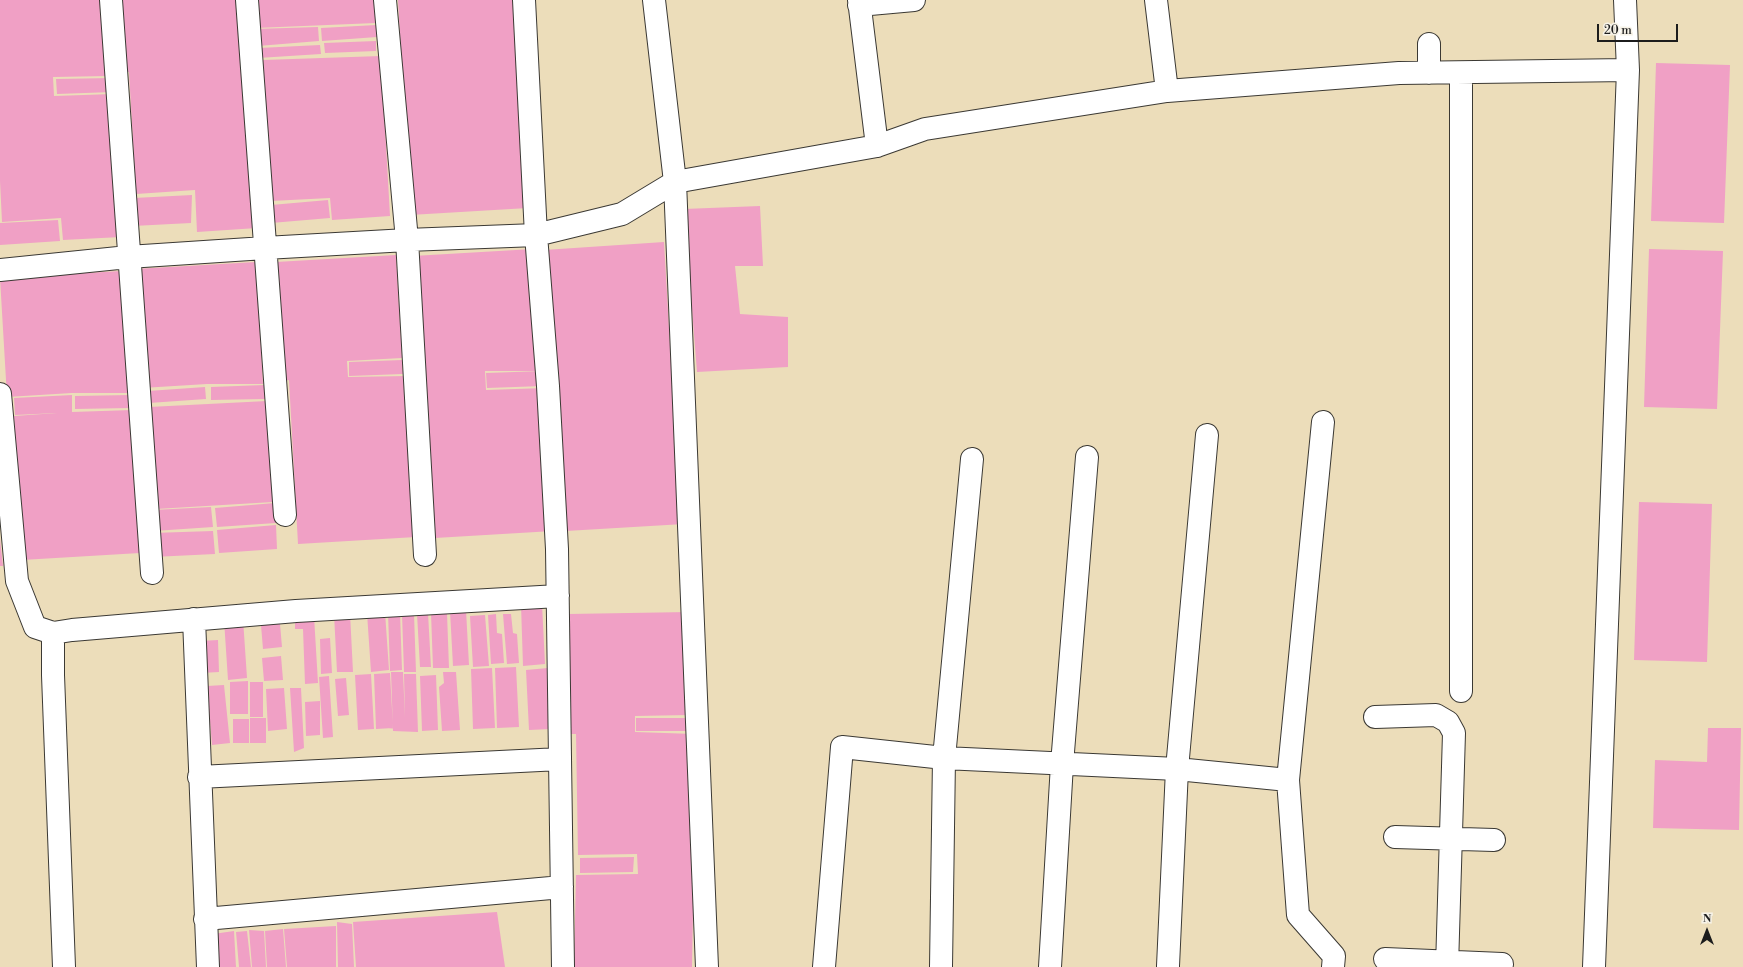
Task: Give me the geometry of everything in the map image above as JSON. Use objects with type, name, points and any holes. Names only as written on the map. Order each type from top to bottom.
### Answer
[{"type":"street","points":[[111,0],[128,257],[152,573]]},
{"type":"street","points":[[247,0],[285,515]]},
{"type":"street","points":[[386,0],[406,240],[425,555]]},
{"type":"street","points":[[524,0],[536,235],[548,386],[558,596],[563,967]]},
{"type":"street","points":[[654,0],[675,182],[707,967]]},
{"type":"street","points":[[877,146],[859,2],[914,0]]},
{"type":"street","points":[[1156,0],[1167,92]]},
{"type":"street","points":[[1594,967],[1628,70],[1626,0]]},
{"type":"street","points":[[1429,44],[1429,73]]},
{"type":"street","points":[[0,270],[128,257],[265,248],[406,240],[536,235],[622,214],[675,182],[877,146],[925,129],[1167,92],[1399,74],[1628,70]]},
{"type":"street","points":[[1461,73],[1461,691]]},
{"type":"street","points":[[0,394],[17,581],[35,628],[53,633],[194,619],[296,611],[558,596]]},
{"type":"street","points":[[1323,422],[1288,780],[1298,915],[1334,956],[1333,967]]},
{"type":"street","points":[[1168,966],[1177,769],[1207,435]]},
{"type":"street","points":[[1050,967],[1062,764],[1087,457]]},
{"type":"street","points":[[941,967],[944,758],[972,459]]},
{"type":"street","points":[[194,619],[199,777],[208,967]]},
{"type":"street","points":[[53,633],[53,675],[64,967]]},
{"type":"street","points":[[1374,717],[1436,715],[1443,718],[1451,725],[1454,733],[1450,839],[1448,964]]},
{"type":"street","points":[[824,967],[842,747],[944,758],[1177,769],[1288,780]]},
{"type":"street","points":[[199,777],[560,759]]},
{"type":"street","points":[[1395,837],[1494,840]]},
{"type":"street","points":[[206,919],[562,887]]},
{"type":"street","points":[[1385,959],[1448,964],[1502,964]]},
{"type":"building","points":[[0,0],[105,0],[109,76],[53,77],[54,96],[113,94],[121,237],[63,240],[61,218],[2,222],[0,181]]},
{"type":"building","points":[[119,0],[240,0],[257,228],[197,232],[195,190],[136,194],[129,72],[123,72]]},
{"type":"building","points":[[254,0],[375,0],[376,23],[255,28]]},
{"type":"building","points":[[398,0],[516,0],[528,208],[410,215]]},
{"type":"building","points":[[376,25],[377,37],[322,41],[321,28]]},
{"type":"building","points":[[318,27],[319,41],[258,46],[255,29]]},
{"type":"building","points":[[376,41],[376,51],[325,53],[324,43]]},
{"type":"building","points":[[320,45],[321,54],[258,58],[259,48]]},
{"type":"building","points":[[381,56],[390,216],[332,220],[330,198],[271,201],[263,60]]},
{"type":"building","points":[[1656,63],[1730,65],[1724,223],[1651,221]]},
{"type":"building","points":[[112,78],[113,92],[57,94],[56,79]]},
{"type":"building","points":[[192,195],[191,223],[133,226],[134,198]]},
{"type":"building","points":[[328,200],[330,218],[271,223],[271,205]]},
{"type":"building","points":[[760,206],[763,266],[735,266],[740,314],[788,317],[788,367],[697,372],[684,209]]},
{"type":"building","points":[[58,220],[60,241],[0,245],[0,223]]},
{"type":"building","points":[[664,242],[671,362],[675,362],[684,524],[566,531],[544,250]]},
{"type":"building","points":[[533,249],[540,371],[485,371],[486,390],[545,388],[553,531],[435,538],[426,375],[413,256]]},
{"type":"building","points":[[1649,249],[1723,251],[1717,409],[1644,407]]},
{"type":"building","points":[[396,255],[402,358],[347,361],[348,377],[407,376],[416,537],[298,544],[289,380],[283,381],[276,262]]},
{"type":"building","points":[[256,262],[263,384],[207,384],[142,388],[135,269]]},
{"type":"building","points":[[121,271],[128,393],[72,393],[7,397],[0,278]]},
{"type":"building","points":[[402,360],[403,374],[349,376],[349,362]]},
{"type":"building","points":[[543,371],[543,386],[487,388],[486,373]]},
{"type":"building","points":[[264,385],[265,399],[211,400],[211,387]]},
{"type":"building","points":[[205,387],[206,399],[149,403],[148,391]]},
{"type":"building","points":[[72,395],[72,412],[132,410],[140,553],[22,560],[14,416],[57,413],[15,415],[14,398]]},
{"type":"building","points":[[130,395],[130,408],[75,409],[75,396]]},
{"type":"building","points":[[267,401],[273,502],[156,509],[149,407]]},
{"type":"building","points":[[1639,502],[1712,504],[1707,662],[1634,660]]},
{"type":"building","points":[[275,503],[276,523],[217,527],[215,508]]},
{"type":"building","points":[[211,507],[213,527],[154,531],[153,510]]},
{"type":"building","points":[[276,525],[277,549],[219,553],[217,530]]},
{"type":"building","points":[[213,531],[215,554],[153,557],[152,533]]},
{"type":"building","points":[[0,539],[3,566],[0,566]]},
{"type":"building","points":[[542,604],[545,664],[523,666],[521,605]]},
{"type":"building","points":[[466,610],[469,665],[453,666],[450,611]]},
{"type":"building","points":[[385,612],[389,670],[371,672],[367,613]]},
{"type":"building","points":[[388,612],[400,612],[402,670],[390,671]]},
{"type":"building","points":[[689,612],[690,715],[635,716],[635,732],[694,734],[697,895],[693,912],[692,967],[574,967],[576,875],[638,874],[637,854],[578,855],[576,734],[570,734],[568,614]]},
{"type":"building","points":[[350,613],[353,672],[337,672],[334,614]]},
{"type":"building","points":[[428,613],[431,667],[420,667],[417,614]]},
{"type":"building","points":[[431,613],[447,613],[449,668],[433,668]]},
{"type":"building","points":[[402,614],[414,614],[416,672],[404,672]]},
{"type":"building","points":[[496,614],[497,633],[502,634],[504,663],[491,664],[488,615]]},
{"type":"building","points":[[503,614],[511,614],[513,633],[517,634],[519,663],[507,664]]},
{"type":"building","points":[[485,615],[489,666],[473,667],[470,616]]},
{"type":"building","points":[[314,616],[318,683],[305,684],[303,629],[295,629],[295,618]]},
{"type":"building","points":[[243,619],[247,678],[228,680],[224,620]]},
{"type":"building","points":[[280,624],[282,647],[263,649],[261,625]]},
{"type":"building","points":[[330,638],[332,673],[321,674],[320,639]]},
{"type":"building","points":[[218,640],[219,672],[201,673],[200,641]]},
{"type":"building","points":[[281,656],[283,680],[264,681],[262,658]]},
{"type":"building","points":[[516,667],[519,727],[497,728],[495,668]]},
{"type":"building","points":[[492,668],[495,728],[473,729],[471,669]]},
{"type":"building","points":[[548,668],[551,729],[529,730],[526,670]]},
{"type":"building","points":[[391,672],[403,672],[405,718],[404,674],[416,674],[418,732],[393,731]]},
{"type":"building","points":[[443,672],[456,672],[460,730],[442,731],[439,687],[444,683]]},
{"type":"building","points":[[390,673],[393,728],[376,729],[374,674]]},
{"type":"building","points":[[371,674],[374,729],[358,730],[355,675]]},
{"type":"building","points":[[436,675],[438,730],[422,731],[420,676]]},
{"type":"building","points":[[329,676],[333,737],[323,738],[319,677]]},
{"type":"building","points":[[346,678],[349,715],[338,716],[335,679]]},
{"type":"building","points":[[248,681],[248,714],[230,714],[230,682]]},
{"type":"building","points":[[250,682],[263,682],[263,717],[250,717]]},
{"type":"building","points":[[224,685],[230,743],[212,745],[207,686]]},
{"type":"building","points":[[284,688],[287,729],[268,731],[266,689]]},
{"type":"building","points":[[290,688],[301,688],[304,748],[294,752]]},
{"type":"building","points":[[320,701],[320,735],[306,736],[305,702]]},
{"type":"building","points":[[250,718],[266,718],[266,743],[250,743]]},
{"type":"building","points":[[636,718],[689,718],[689,731],[636,731]]},
{"type":"building","points":[[233,719],[249,719],[249,743],[233,743]]},
{"type":"building","points":[[1708,728],[1741,728],[1739,830],[1653,828],[1655,760],[1707,762]]},
{"type":"building","points":[[634,857],[633,872],[580,873],[580,858]]},
{"type":"building","points":[[497,912],[505,967],[356,967],[353,922]]},
{"type":"building","points":[[337,922],[352,924],[354,967],[338,967]]},
{"type":"building","points":[[336,926],[336,967],[287,967],[284,929]]},
{"type":"building","points":[[283,929],[286,967],[267,967],[265,931]]},
{"type":"building","points":[[249,930],[264,931],[266,967],[252,967]]},
{"type":"building","points":[[234,931],[236,967],[216,967],[213,934]]},
{"type":"building","points":[[247,931],[251,967],[239,967],[236,932]]}]
